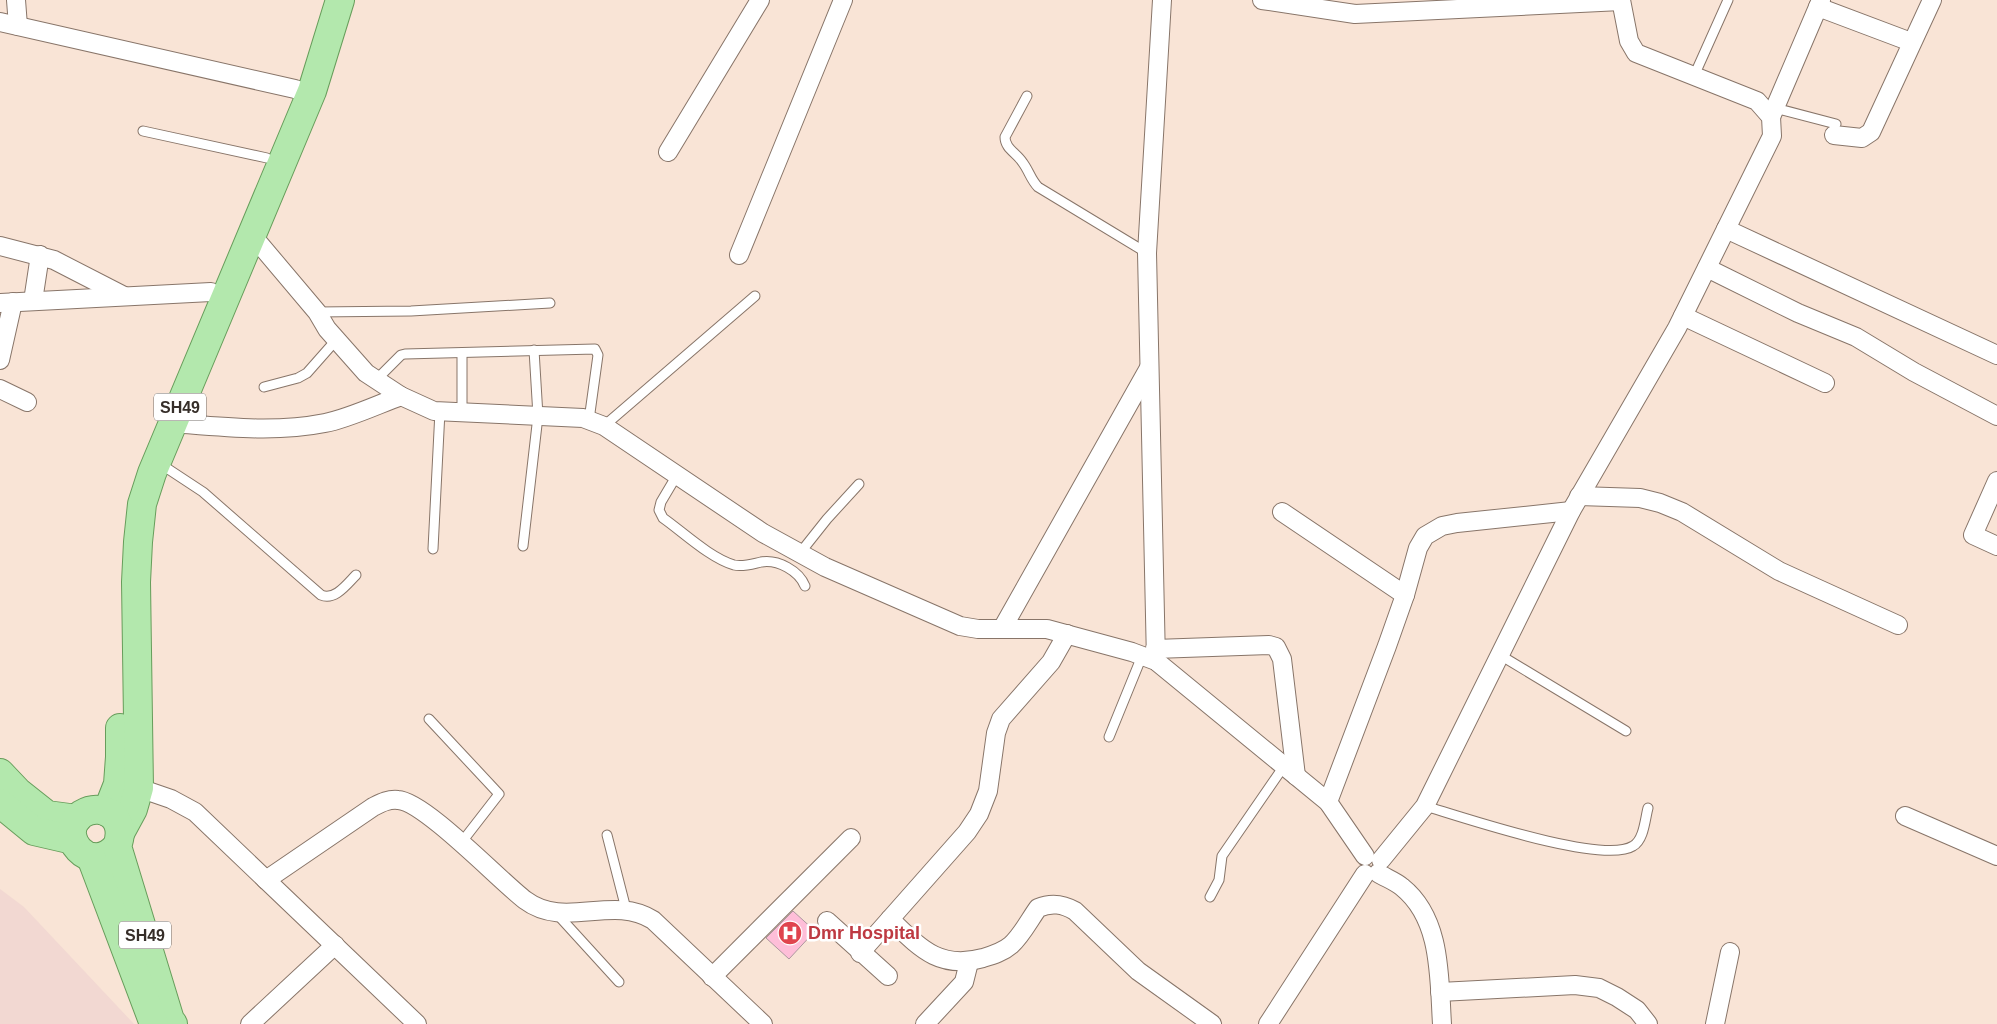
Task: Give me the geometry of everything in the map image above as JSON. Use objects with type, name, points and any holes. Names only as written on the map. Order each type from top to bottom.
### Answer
[{"type":"main road","name":"SH49","points":[[174,1024],[170,1020],[115,830],[120,757],[120,557],[131,487],[290,105],[303,92],[322,0]]},
{"type":"main road","name":"SH49","points":[[115,830],[133,809],[139,788],[136,582],[142,504],[157,462],[252,235],[303,92],[340,0]]},
{"type":"main road","points":[[0,773],[18,792],[80,839],[106,856],[115,830],[91,810],[80,839]]},
{"type":"main road","points":[[0,803],[34,831],[80,839]]},
{"type":"main road","name":"SH49","points":[[80,839],[154,1024]]},
{"type":"street","points":[[16,0],[18,26]]},
{"type":"street","points":[[668,152],[760,0]]},
{"type":"street","points":[[739,255],[843,0]]},
{"type":"street","points":[[1162,0],[1147,253],[1151,655],[1328,802],[1372,866],[1402,887],[1425,916],[1435,945],[1439,968],[1442,1024]]},
{"type":"street","points":[[1262,0],[1355,14],[1412,6],[1621,1],[1629,41],[1636,53],[1757,102],[1773,113]]},
{"type":"street","points":[[1835,129],[1862,138],[1871,132],[1931,1]]},
{"type":"street","points":[[1268,1024],[1372,866],[1425,806],[1575,503],[1683,316],[1772,136],[1773,113],[1819,4],[1911,42]]},
{"type":"street","points":[[0,22],[303,92]]},
{"type":"street","points":[[1726,229],[1997,355]]},
{"type":"street","points":[[252,235],[366,373],[401,396],[434,411],[538,416],[596,423],[763,533],[825,567],[960,626],[978,629],[1047,630],[1151,655],[1269,645],[1276,646],[1282,659],[1290,771]]},
{"type":"street","points":[[0,246],[54,260],[124,296]]},
{"type":"street","points":[[33,301],[40,255]]},
{"type":"street","points":[[1707,268],[1798,313],[1856,337],[1914,372],[1997,416]]},
{"type":"street","points":[[0,360],[6,302],[211,292]]},
{"type":"street","points":[[1683,316],[1825,383]]},
{"type":"street","points":[[1002,629],[1149,368]]},
{"type":"street","points":[[0,389],[27,402]]},
{"type":"street","points":[[173,423],[244,428],[286,428],[327,423],[401,396]]},
{"type":"street","points":[[1997,481],[1973,535],[1997,546]]},
{"type":"street","points":[[1328,802],[1405,595],[1418,548],[1425,536],[1442,526],[1575,503],[1640,498],[1660,503],[1682,512],[1779,571],[1898,625]]},
{"type":"street","points":[[1282,512],[1405,595]]},
{"type":"street","points":[[860,953],[967,832],[979,814],[988,791],[996,734],[1001,719],[1051,662],[1067,634]]},
{"type":"street","points":[[139,788],[171,799],[195,812],[417,1024]]},
{"type":"street","points":[[266,880],[372,807],[384,801],[399,800],[414,804],[525,900],[538,909],[556,913],[626,909],[641,913],[653,920],[763,1024]]},
{"type":"street","points":[[1904,816],[1997,856]]},
{"type":"street","points":[[712,977],[851,838]]},
{"type":"street","points":[[890,920],[933,957],[949,962],[969,962],[996,954],[1011,945],[1038,908],[1054,904],[1064,905],[1075,911],[1138,971],[1212,1024]]},
{"type":"street","points":[[827,921],[860,953],[888,976]]},
{"type":"street","points":[[250,1024],[335,945]]},
{"type":"street","points":[[1714,1024],[1730,952]]},
{"type":"street","points":[[925,1024],[964,982],[969,962]]},
{"type":"street","points":[[1440,992],[1575,985],[1599,988],[1636,1010],[1648,1024]]},
{"type":"lane","points":[[1694,76],[1728,0]]},
{"type":"lane","points":[[1027,96],[1005,136],[1005,142],[1025,165],[1032,181],[1038,187],[1147,253]]},
{"type":"lane","points":[[1773,113],[1835,129]]},
{"type":"lane","points":[[143,130],[267,158]]},
{"type":"lane","points":[[596,423],[755,296]]},
{"type":"lane","points":[[317,312],[411,311],[550,303]]},
{"type":"lane","points":[[264,387],[298,378],[307,373],[337,339]]},
{"type":"lane","points":[[376,380],[401,355],[405,354],[595,349],[598,355],[596,423]]},
{"type":"lane","points":[[523,546],[538,416],[534,350]]},
{"type":"lane","points":[[462,353],[462,412]]},
{"type":"lane","points":[[433,549],[440,411]]},
{"type":"lane","points":[[157,462],[203,492],[321,595],[330,597],[334,595],[356,575]]},
{"type":"lane","points":[[677,475],[661,502],[659,510],[663,518],[718,558],[735,565],[772,562],[787,568],[801,577],[805,586]]},
{"type":"lane","points":[[800,553],[827,519],[859,484]]},
{"type":"lane","points":[[1109,737],[1151,655]]},
{"type":"lane","points":[[1500,655],[1626,731]]},
{"type":"lane","points":[[429,719],[499,794],[461,843]]},
{"type":"lane","points":[[1210,898],[1219,880],[1222,856],[1290,771]]},
{"type":"lane","points":[[1425,806],[1571,847],[1621,850],[1632,847],[1637,843],[1641,836],[1648,808]]},
{"type":"lane","points":[[607,834],[626,909]]},
{"type":"lane","points":[[556,913],[619,982]]},
{"type":"shaded area","points":[[0,889],[24,907],[134,1024],[0,1024]]},
{"type":"building","points":[[793,911],[815,931],[789,959],[766,938]]},
{"type":"place","name":"Dmr Hospital","points":[[790,933]]}]
